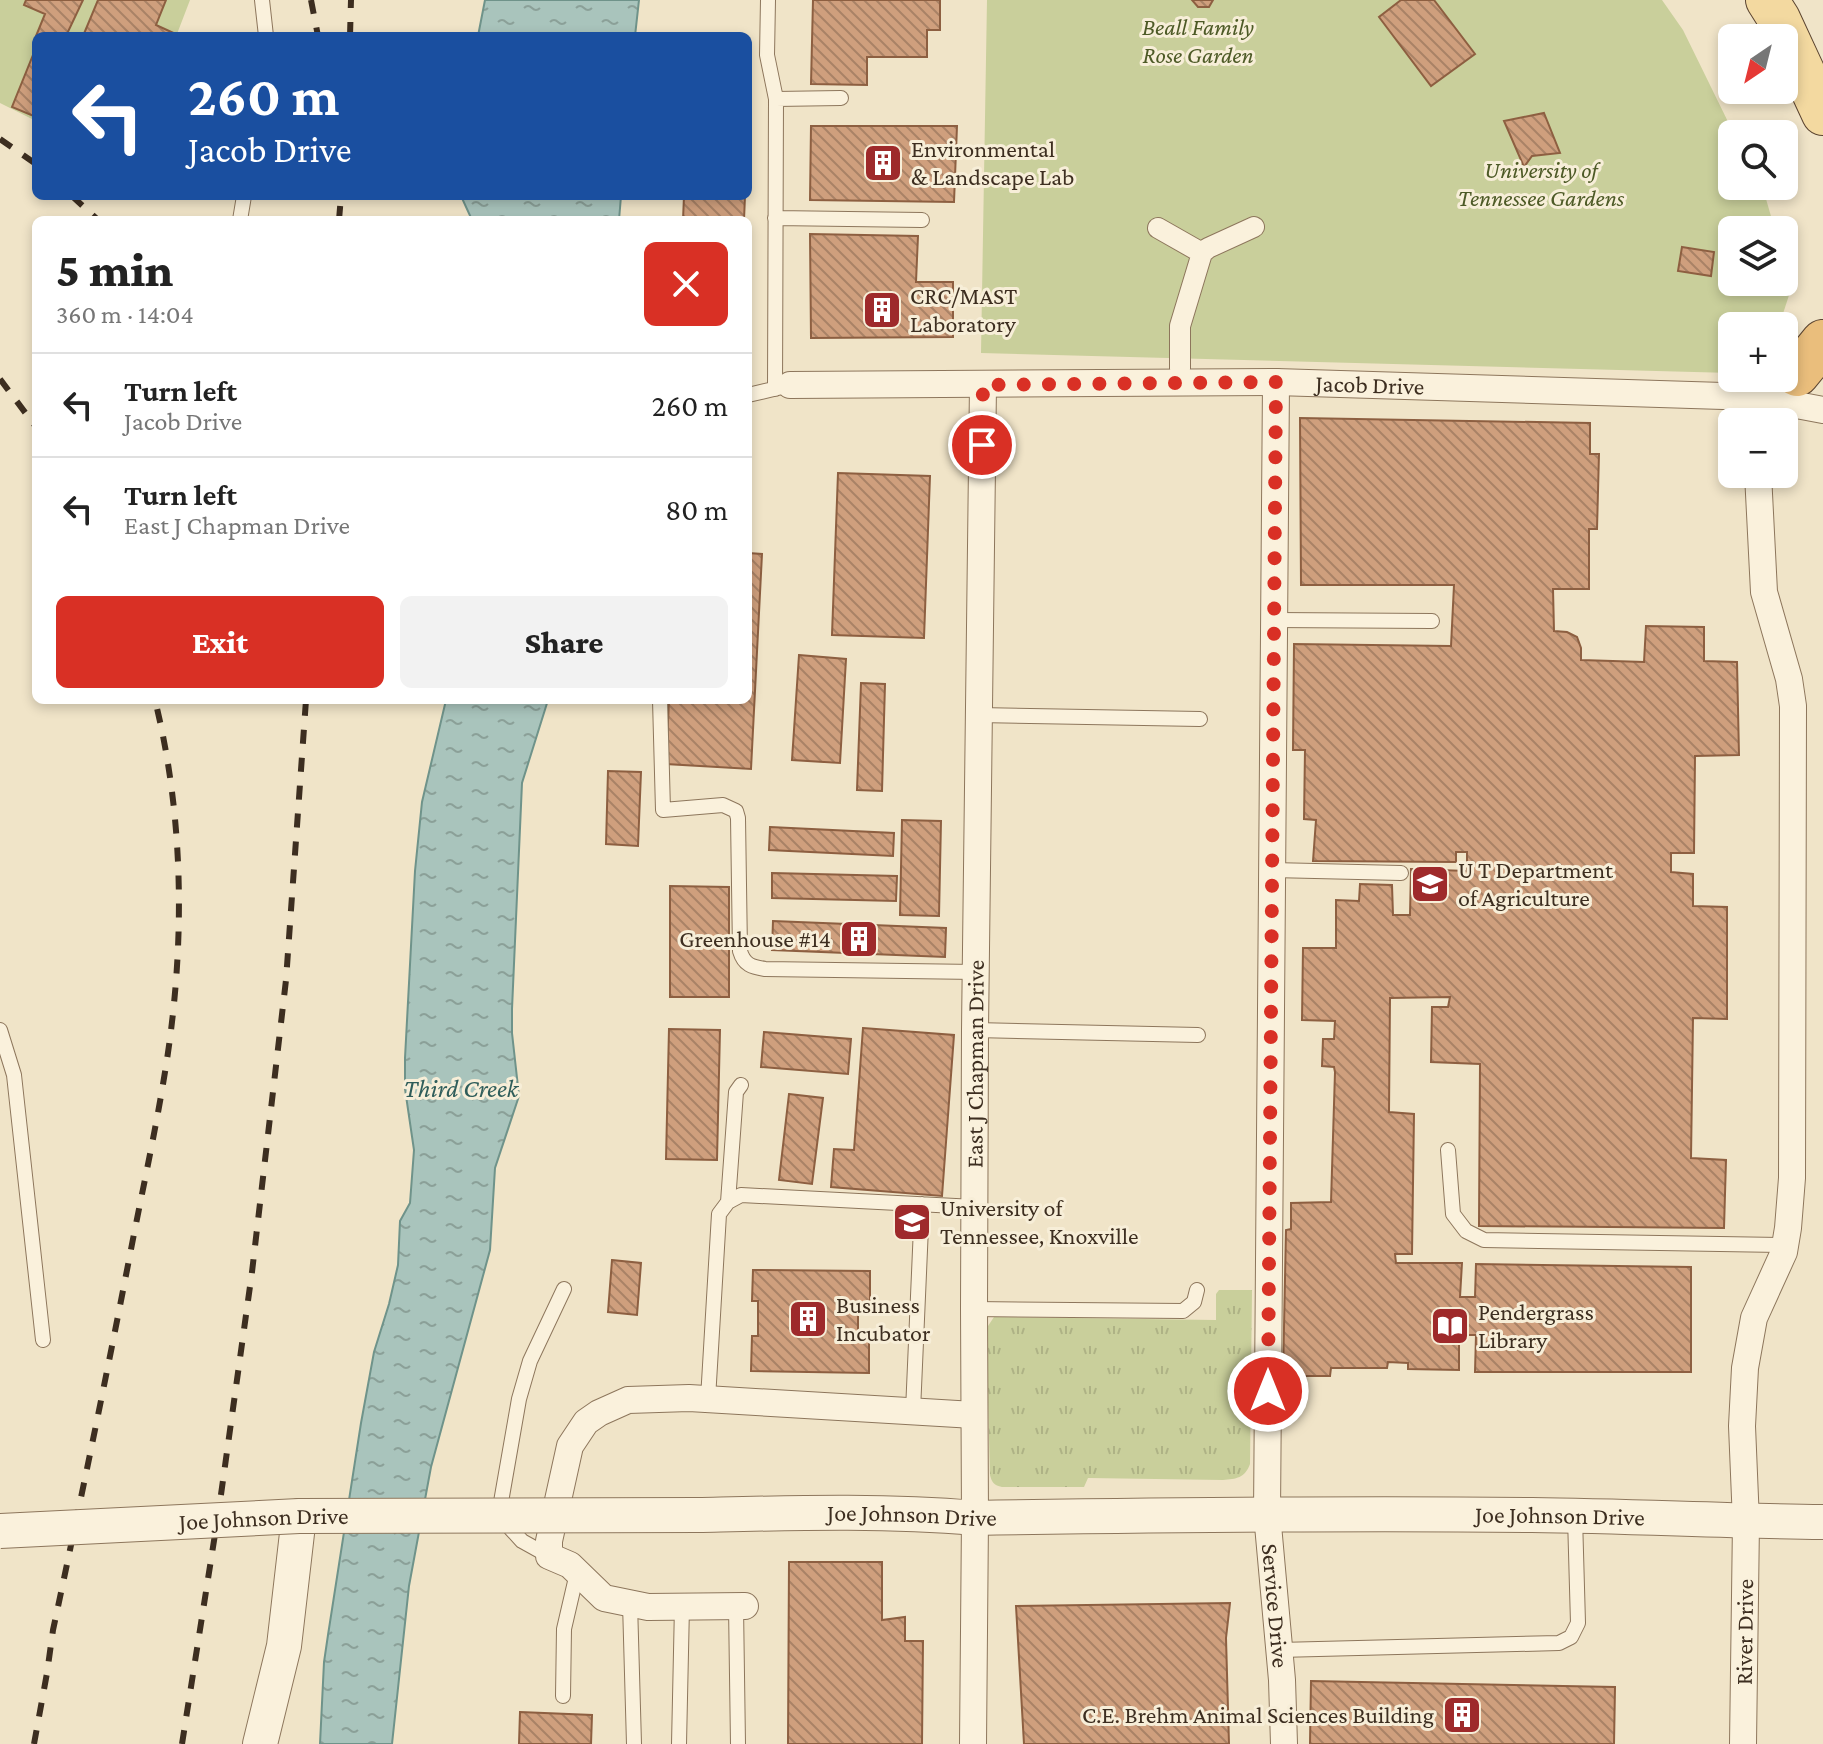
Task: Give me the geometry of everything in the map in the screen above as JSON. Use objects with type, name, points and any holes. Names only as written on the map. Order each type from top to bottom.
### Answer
[{"type":"main road","points":[[1767,0],[1823,114]]},
{"type":"street","points":[[1180,369],[1180,326],[1202,253],[1254,227]]},
{"type":"street","points":[[1158,228],[1202,253]]},
{"type":"street","points":[[1758,408],[1814,363]]},
{"type":"street","name":"Jacob Drive","points":[[783,387],[1276,382],[1721,408]]},
{"type":"street","name":"Service Drive","points":[[1276,382],[1267,1514],[1282,1680],[1284,1744]]},
{"type":"street","name":"East J Chapman Drive","points":[[973,1744],[975,1030],[983,385]]},
{"type":"street","name":"Jacob Drive","points":[[1798,410],[1823,410]]},
{"type":"street","name":"River Drive","points":[[1743,1744],[1746,1522],[1742,1426],[1747,1348],[1759,1305],[1779,1266],[1785,1245],[1792,1178],[1793,706],[1789,679],[1764,592],[1759,488]]},
{"type":"street","points":[[740,1606],[648,1607],[604,1598],[570,1565],[549,1556],[549,1541],[570,1446],[586,1422],[628,1400],[689,1398],[974,1415]]},
{"type":"street","name":"Joe Johnson Drive","points":[[0,1531],[299,1516],[835,1513],[975,1518],[1267,1514],[1575,1516],[1823,1522]]},
{"type":"street","points":[[260,1744],[284,1646],[299,1516]]},
{"type":"lane","points":[[262,0],[266,32]]},
{"type":"lane","points":[[768,0],[767,55],[776,99],[775,218],[783,387]]},
{"type":"lane","points":[[776,99],[841,98]]},
{"type":"lane","points":[[775,218],[922,220]]},
{"type":"lane","name":"Jacob Drive","points":[[752,394],[783,387]]},
{"type":"lane","points":[[1274,620],[1432,621]]},
{"type":"lane","points":[[660,704],[663,810],[723,805],[736,811],[740,951],[742,960],[750,967],[976,972]]},
{"type":"lane","points":[[978,715],[1200,719]]},
{"type":"lane","points":[[1272,870],[1401,873]]},
{"type":"lane","points":[[0,1030],[14,1075],[43,1340]]},
{"type":"lane","points":[[975,1030],[1198,1035]]},
{"type":"lane","points":[[728,1202],[736,1092],[741,1085]]},
{"type":"lane","points":[[1448,1150],[1453,1214],[1466,1231],[1484,1240],[1785,1245]]},
{"type":"lane","points":[[708,1399],[719,1214],[728,1202],[741,1195],[975,1207]]},
{"type":"lane","points":[[913,1411],[922,1204]]},
{"type":"lane","points":[[549,1556],[522,1541],[511,1529],[501,1502],[519,1399],[530,1361],[564,1289]]},
{"type":"lane","points":[[974,1309],[1183,1311],[1194,1302],[1197,1290]]},
{"type":"lane","points":[[1279,1650],[1559,1643],[1571,1637],[1578,1623],[1575,1516]]},
{"type":"lane","points":[[563,1696],[564,1629],[577,1573]]},
{"type":"lane","points":[[630,1603],[634,1744]]},
{"type":"lane","points":[[679,1744],[682,1606]]},
{"type":"lane","points":[[738,1744],[740,1606]]},
{"type":"green space","points":[[0,0],[190,0],[178,32],[32,32],[32,119],[0,103]]},
{"type":"green space","name":"University of Tennessee Gardens","points":[[987,0],[1662,0],[1683,30],[1727,120],[1718,120],[1718,200],[1766,200],[1771,216],[1718,216],[1718,296],[1789,296],[1784,312],[1718,312],[1718,373],[981,353]]},
{"type":"green space","points":[[1219,1290],[1252,1290],[1250,1464],[1243,1475],[1223,1480],[1088,1478],[1084,1487],[1002,1487],[994,1483],[990,1475],[986,1329],[994,1317],[1216,1320],[1216,1294]]},
{"type":"water","points":[[485,0],[639,0],[635,32],[479,32]]},
{"type":"water","points":[[463,200],[621,200],[619,216],[470,216]]},
{"type":"water","name":"Third Creek","points":[[445,704],[547,704],[522,783],[512,1009],[519,1096],[495,1168],[490,1250],[431,1467],[409,1586],[392,1744],[320,1744],[324,1662],[361,1423],[374,1352],[398,1265],[400,1221],[410,1203],[414,1150],[405,1089],[405,1058],[415,871],[422,802]]},
{"type":"building","points":[[26,0],[83,0],[68,32],[38,32],[45,14],[24,5]]},
{"type":"building","points":[[98,0],[166,0],[156,25],[171,32],[85,32]]},
{"type":"building","points":[[813,0],[940,0],[940,30],[927,30],[927,57],[867,57],[867,85],[811,84]]},
{"type":"building","points":[[1192,0],[1213,0],[1209,7],[1198,7]]},
{"type":"building","points":[[1401,0],[1434,0],[1475,54],[1431,86],[1379,17]]},
{"type":"building","points":[[32,57],[32,115],[12,107]]},
{"type":"building","points":[[1544,113],[1560,153],[1532,156],[1524,167],[1504,121]]},
{"type":"building","name":"Environmental & Landscape Lab","points":[[811,126],[957,126],[954,202],[810,200]]},
{"type":"building","points":[[684,200],[745,200],[744,216],[683,216]]},
{"type":"building","name":"CRC/MAST Laboratory","points":[[810,234],[918,236],[916,282],[953,282],[953,337],[811,338]]},
{"type":"building","points":[[1682,247],[1714,252],[1711,276],[1678,271]]},
{"type":"building","points":[[1300,418],[1590,423],[1590,454],[1599,454],[1597,529],[1589,529],[1589,589],[1553,589],[1554,631],[1577,637],[1581,660],[1644,662],[1646,626],[1704,627],[1704,661],[1737,662],[1739,755],[1695,756],[1694,853],[1671,853],[1671,872],[1693,874],[1693,906],[1727,907],[1727,1019],[1693,1018],[1691,1158],[1726,1160],[1724,1228],[1479,1226],[1480,1064],[1431,1062],[1432,1007],[1448,1007],[1450,997],[1390,998],[1389,1112],[1414,1114],[1412,1254],[1395,1254],[1396,1263],[1462,1263],[1460,1297],[1475,1297],[1476,1264],[1691,1267],[1691,1372],[1475,1372],[1476,1335],[1459,1335],[1459,1370],[1408,1369],[1408,1363],[1388,1362],[1387,1368],[1331,1368],[1330,1376],[1283,1376],[1286,1230],[1291,1229],[1291,1203],[1331,1202],[1335,1072],[1334,1067],[1322,1066],[1323,1039],[1334,1039],[1335,1021],[1302,1020],[1303,948],[1336,948],[1336,900],[1359,901],[1360,884],[1392,885],[1393,915],[1410,915],[1411,869],[1467,871],[1467,852],[1456,852],[1456,862],[1313,861],[1316,820],[1304,819],[1305,750],[1293,750],[1294,644],[1451,646],[1454,585],[1301,585]]},
{"type":"building","points":[[838,473],[930,476],[924,638],[832,635]]},
{"type":"building","points":[[752,553],[762,554],[751,769],[666,764],[669,704],[752,704]]},
{"type":"building","points":[[799,655],[846,659],[840,763],[792,760]]},
{"type":"building","points":[[861,683],[885,684],[882,791],[857,790]]},
{"type":"building","points":[[608,771],[641,772],[638,846],[606,844]]},
{"type":"building","points":[[902,820],[941,821],[939,916],[900,915]]},
{"type":"building","points":[[770,827],[894,833],[893,856],[769,850]]},
{"type":"building","points":[[772,873],[897,876],[896,901],[772,898]]},
{"type":"building","points":[[670,886],[729,887],[729,997],[670,997]]},
{"type":"building","name":"Greenhouse #14","points":[[773,921],[946,928],[945,957],[772,950]]},
{"type":"building","points":[[863,1028],[954,1035],[942,1196],[831,1187],[834,1149],[854,1150]]},
{"type":"building","points":[[669,1029],[720,1030],[717,1160],[666,1159]]},
{"type":"building","points":[[764,1032],[851,1039],[848,1074],[761,1067]]},
{"type":"building","points":[[789,1094],[823,1098],[812,1184],[779,1180]]},
{"type":"building","points":[[612,1260],[641,1263],[637,1315],[608,1312]]},
{"type":"building","name":"Business Incubator","points":[[753,1270],[870,1271],[870,1302],[858,1302],[858,1339],[869,1339],[869,1373],[751,1371],[752,1336],[758,1336],[758,1301],[752,1301]]},
{"type":"building","points":[[789,1562],[882,1562],[882,1620],[905,1617],[905,1641],[923,1641],[922,1744],[788,1744]]},
{"type":"building","points":[[1230,1603],[1226,1638],[1229,1744],[1024,1744],[1016,1606]]},
{"type":"building","name":"C.E. Brehm Animal Sciences Building","points":[[1311,1681],[1615,1687],[1614,1744],[1310,1744]]},
{"type":"building","points":[[520,1712],[592,1715],[591,1744],[519,1744]]},
{"type":"railway","points":[[311,0],[317,32]]},
{"type":"railway","points":[[350,32],[351,0]]},
{"type":"railway","points":[[0,139],[32,161]]},
{"type":"railway","points":[[76,200],[94,216]]},
{"type":"railway","points":[[339,216],[341,200]]},
{"type":"railway","points":[[0,379],[32,422]]},
{"type":"railway","points":[[34,1744],[53,1630],[154,1135],[172,1026],[179,933],[177,839],[165,746],[156,704]]},
{"type":"railway","points":[[182,1744],[252,1272],[286,980],[306,704]]},
{"type":"place","name":"Environmental & Landscape Lab","points":[[883,163]]},
{"type":"place","name":"CRC/MAST Laboratory","points":[[882,310]]},
{"type":"place","name":"U T Department of Agriculture","points":[[1430,884]]},
{"type":"place","name":"Greenhouse #14","points":[[859,939]]},
{"type":"place","name":"University of Tennessee, Knoxville","points":[[912,1222]]},
{"type":"place","name":"Business Incubator","points":[[808,1319]]},
{"type":"place","name":"Pendergrass Library","points":[[1450,1326]]},
{"type":"place","name":"C.E. Brehm Animal Sciences Building","points":[[1462,1715]]},
{"type":"route","points":[[982,445],[983,385],[1276,382],[1268,1391]]},
{"type":"park label","name":"Beall Family Rose Garden","points":[[1198,41]]}]
